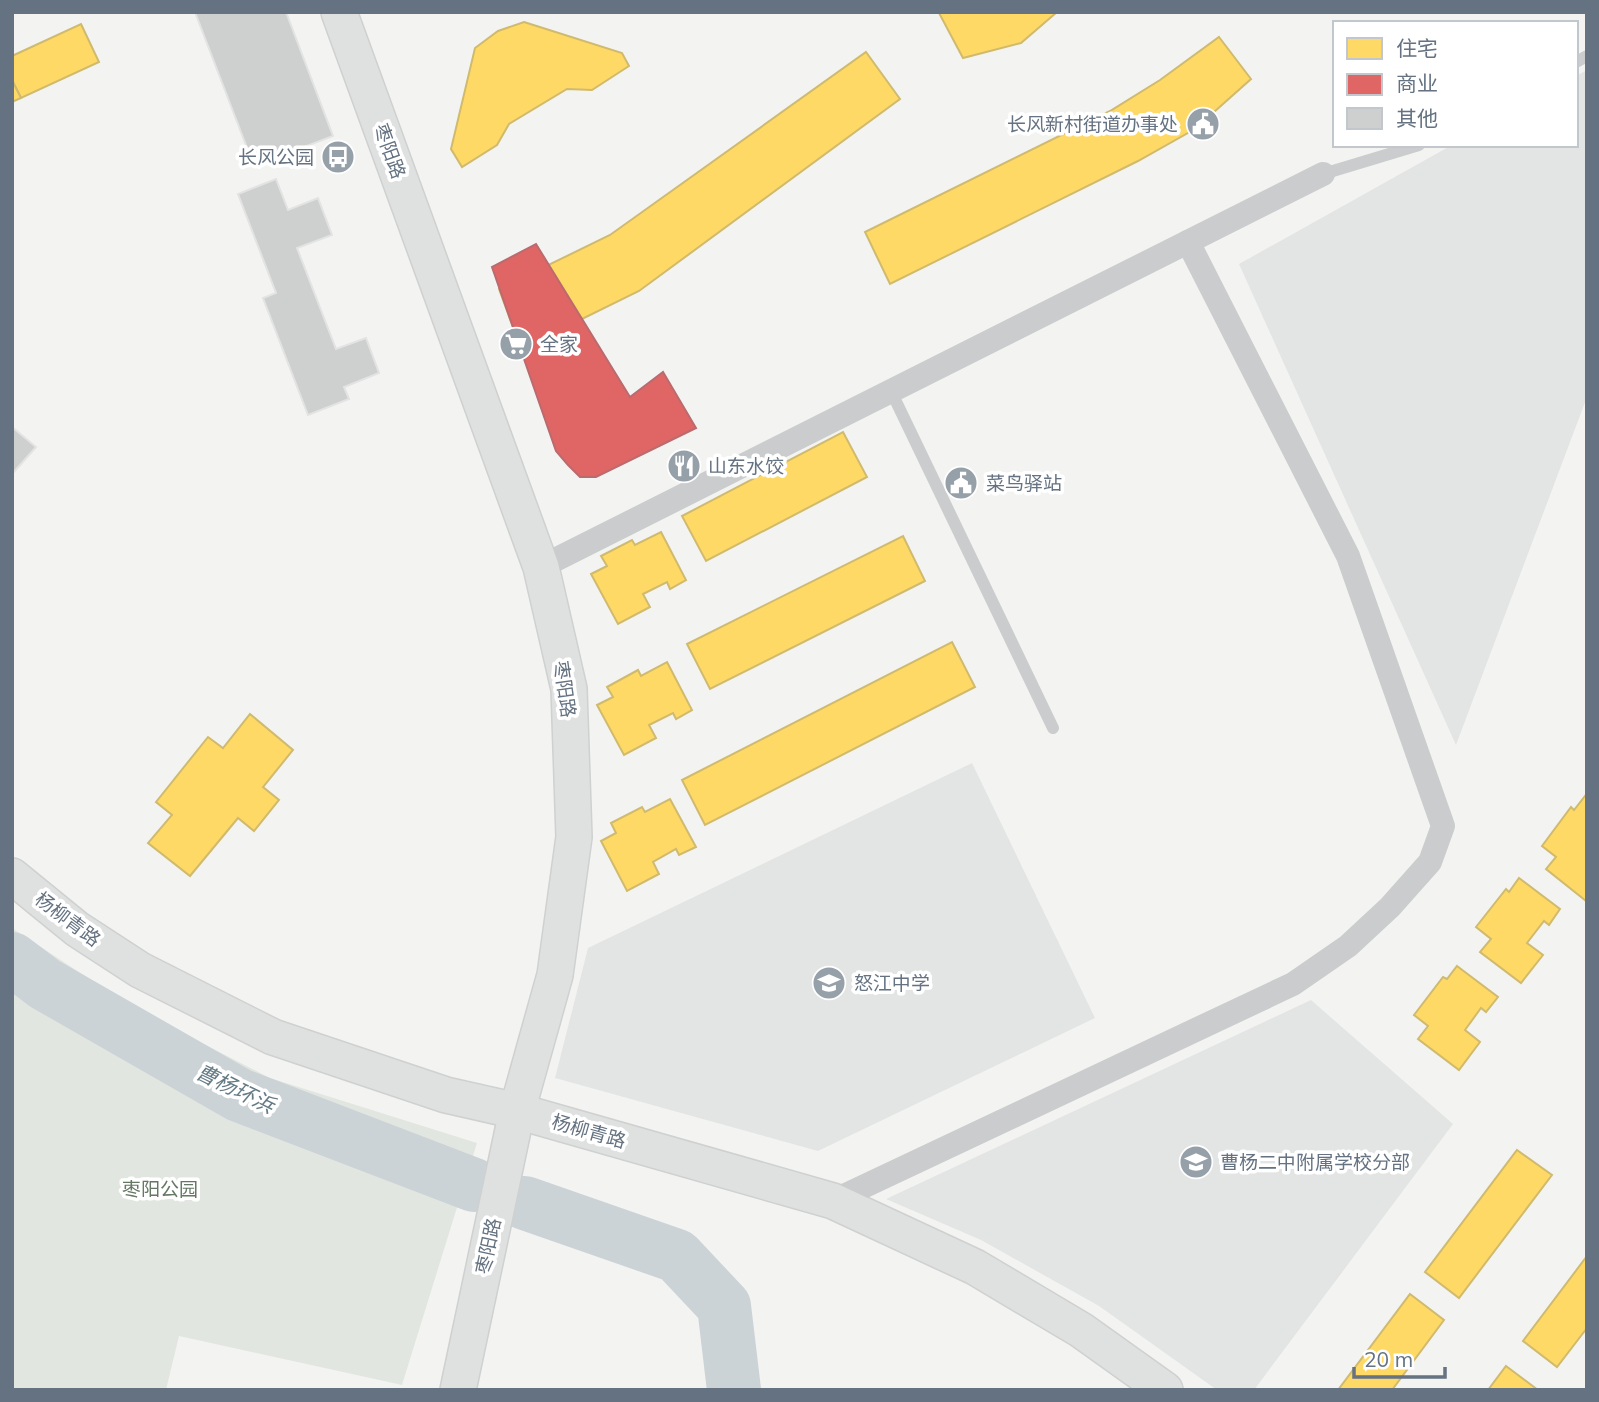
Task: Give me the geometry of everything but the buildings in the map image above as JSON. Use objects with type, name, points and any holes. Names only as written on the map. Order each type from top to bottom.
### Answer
[{"type":"street","name":"枣阳路","points":[[340,12],[541,567],[569,688],[574,837],[555,975],[517,1111],[457,1390]]},
{"type":"street","points":[[541,567],[1323,174]]},
{"type":"street","points":[[833,1201],[1293,984],[1348,946],[1390,906],[1430,862],[1439,838],[1443,826],[1348,556],[1188,242]]},
{"type":"street","name":"杨柳青路","points":[[12,876],[77,929],[140,970],[273,1037],[446,1095],[517,1111],[833,1201],[975,1267],[1081,1330],[1165,1390]]},
{"type":"lane","points":[[1323,174],[1412,147]]},
{"type":"lane","points":[[891,390],[1054,728]]},
{"type":"shaded area","points":[[1587,70],[1587,397],[1456,745],[1239,264],[1448,147],[1578,147],[1578,75]]},
{"type":"shaded area","name":"怒江中学","points":[[972,763],[1095,1018],[818,1151],[555,1078],[588,948]]},
{"type":"shaded area","name":"曹杨二中附属学校分部","points":[[1311,1000],[1453,1124],[1254,1390],[1217,1390],[1099,1306],[981,1240],[886,1199]]},
{"type":"green space","name":"枣阳公园","points":[[12,928],[137,1010],[270,1078],[477,1143],[402,1385],[179,1336],[166,1390],[12,1390]]},
{"type":"waterway","name":"曹杨环浜","points":[[12,959],[45,984],[239,1095],[474,1185]]},
{"type":"waterway","name":"曹杨环浜","points":[[525,1203],[677,1256],[724,1306],[734,1390]]},
{"type":"place","name":"长风新村街道办事处","points":[[1203,124]]},
{"type":"place","name":"长风公园","points":[[338,157]]},
{"type":"place","name":"全家","points":[[516,344]]},
{"type":"place","name":"山东水饺","points":[[684,466]]},
{"type":"place","name":"菜鸟驿站","points":[[961,483]]},
{"type":"place","name":"怒江中学","points":[[829,983]]},
{"type":"place","name":"曹杨二中附属学校分部","points":[[1196,1162]]}]
